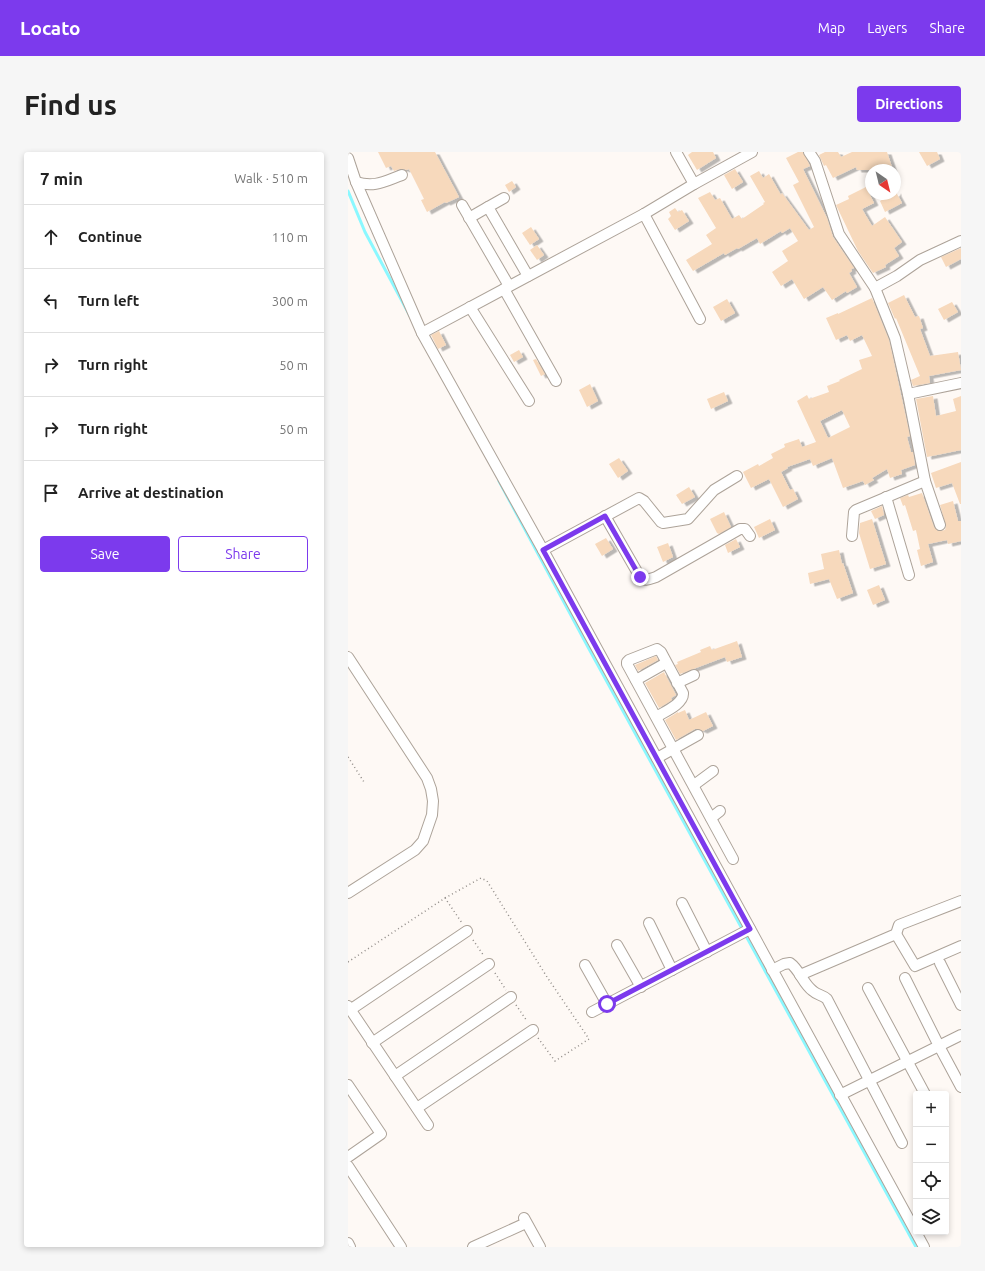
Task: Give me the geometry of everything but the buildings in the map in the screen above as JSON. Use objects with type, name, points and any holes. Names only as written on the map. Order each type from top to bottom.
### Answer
[{"type":"street","points":[[676,152],[694,184]]},
{"type":"street","points":[[422,333],[644,214],[752,152]]},
{"type":"street","points":[[809,152],[815,161],[839,234],[875,288],[895,338],[908,394],[925,481],[940,525]]},
{"type":"street","points":[[348,160],[356,182],[422,333],[657,758],[746,931],[772,970],[924,1247]]},
{"type":"street","points":[[356,182],[370,185],[402,175]]},
{"type":"street","points":[[470,218],[504,198]]},
{"type":"street","points":[[462,205],[556,381]]},
{"type":"street","points":[[488,207],[528,276]]},
{"type":"street","points":[[644,214],[700,319]]},
{"type":"street","points":[[875,288],[897,276],[920,260],[961,241]]},
{"type":"street","points":[[470,307],[529,401]]},
{"type":"street","points":[[908,394],[961,383]]},
{"type":"street","points":[[543,550],[639,498],[644,501],[663,523],[688,519],[714,490],[737,476]]},
{"type":"street","points":[[852,536],[854,511],[925,481]]},
{"type":"street","points":[[886,498],[910,575]]},
{"type":"street","points":[[605,516],[640,577],[645,580],[656,577],[740,529],[744,529],[750,536]]},
{"type":"street","points":[[656,717],[680,703],[683,693],[661,652],[657,650],[626,662],[733,859]]},
{"type":"street","points":[[348,657],[427,778],[433,801],[432,815],[423,841],[415,850],[348,893]]},
{"type":"street","points":[[636,680],[666,663]]},
{"type":"street","points":[[677,684],[694,675]]},
{"type":"street","points":[[657,758],[698,735]]},
{"type":"street","points":[[694,785],[713,771]]},
{"type":"street","points":[[711,818],[720,811]]},
{"type":"street","points":[[800,975],[896,934],[900,925],[961,901]]},
{"type":"street","points":[[682,903],[706,952]]},
{"type":"street","points":[[649,923],[672,970]]},
{"type":"street","points":[[428,1125],[349,1008],[467,931]]},
{"type":"street","points":[[592,1012],[746,931]]},
{"type":"street","points":[[896,934],[915,966],[961,946]]},
{"type":"street","points":[[617,944],[641,987]]},
{"type":"street","points":[[772,970],[784,964],[790,963],[796,968],[813,992],[827,999],[902,1143]]},
{"type":"street","points":[[940,963],[961,1005]]},
{"type":"street","points":[[372,1043],[489,964]]},
{"type":"street","points":[[585,964],[607,1004]]},
{"type":"street","points":[[905,978],[961,1086]]},
{"type":"street","points":[[868,988],[922,1091]]},
{"type":"street","points":[[395,1076],[511,997]]},
{"type":"street","points":[[417,1108],[533,1030]]},
{"type":"street","points":[[840,1095],[961,1035]]},
{"type":"street","points":[[348,1085],[381,1134],[348,1157]]},
{"type":"street","points":[[348,1166],[401,1247]]},
{"type":"street","points":[[348,1186],[357,1180]]},
{"type":"street","points":[[473,1247],[525,1221],[540,1247]]},
{"type":"street","points":[[348,1243],[350,1247]]},
{"type":"path","points":[[348,757],[364,782]]},
{"type":"path","points":[[348,962],[445,898],[481,878],[487,881],[547,977],[589,1038],[555,1061],[445,898]]},
{"type":"waterway","points":[[348,191],[365,232],[410,316]]},
{"type":"waterway","points":[[499,481],[588,647],[916,1247]]},
{"type":"route","points":[[607,1004],[750,929],[543,550],[605,516],[640,577]]}]
